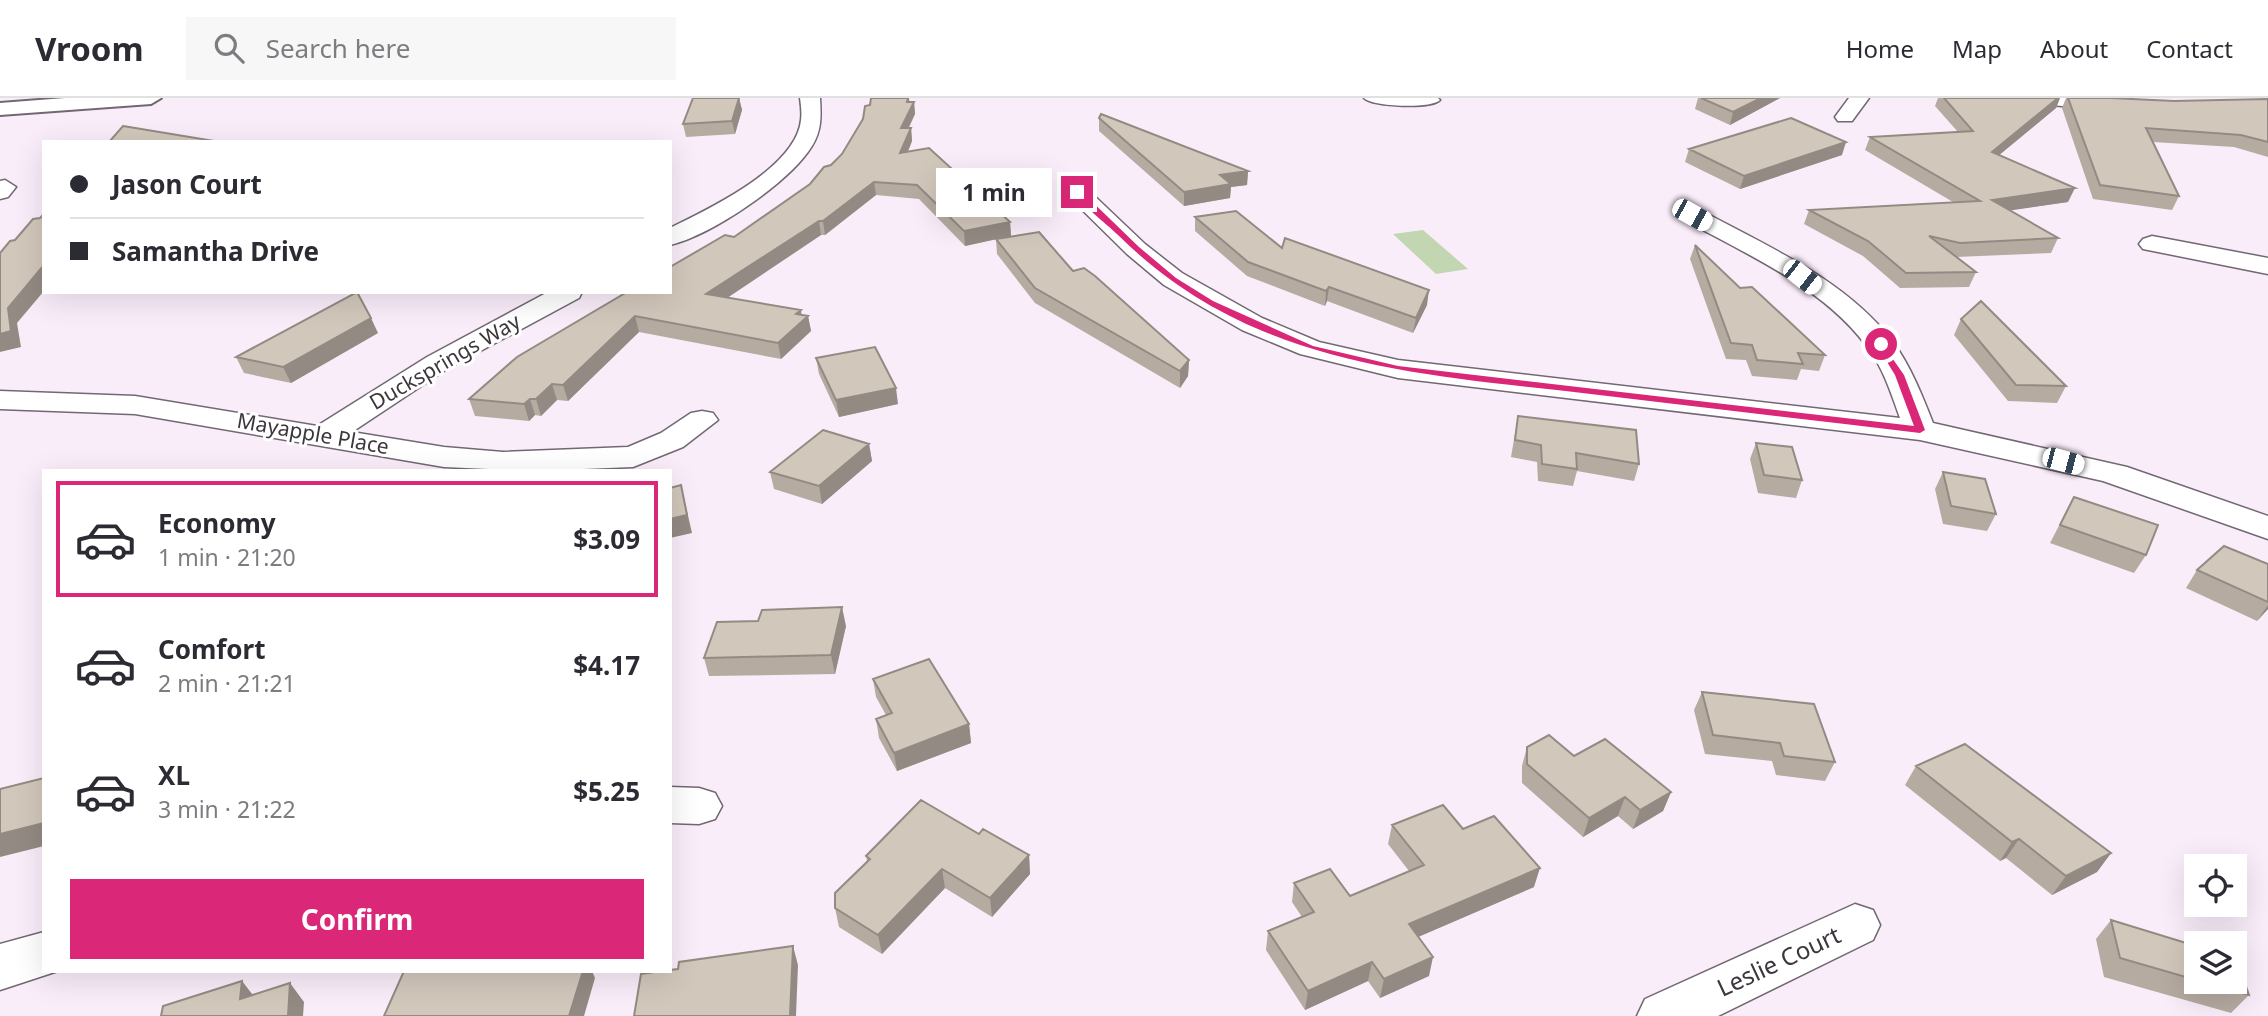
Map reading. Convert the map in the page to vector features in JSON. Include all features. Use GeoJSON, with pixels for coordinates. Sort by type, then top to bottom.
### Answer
{"type":"FeatureCollection","features":[{"type":"Feature","properties":{"kind":"street"},"geometry":{"type":"LineString","coordinates":[[0,109],[151,98]]}},
{"type":"Feature","properties":{"kind":"street"},"geometry":{"type":"LineString","coordinates":[[672,237],[744,196],[788,162],[810,126],[810,98]]}},
{"type":"Feature","properties":{"kind":"street"},"geometry":{"type":"LineString","coordinates":[[1374,98],[1430,100]]}},
{"type":"Feature","properties":{"kind":"street"},"geometry":{"type":"LineString","coordinates":[[1845,117],[1859,98]]}},
{"type":"Feature","properties":{"kind":"street"},"geometry":{"type":"LineString","coordinates":[[2036,98],[2136,105]]}},
{"type":"Feature","properties":{"kind":"street"},"geometry":{"type":"LineString","coordinates":[[1077,192],[1136,249],[1173,279],[1252,324],[1323,351],[1412,371],[1920,430],[2037,454],[2115,474],[2268,528]]}},
{"type":"Feature","properties":{"kind":"street"},"geometry":{"type":"LineString","coordinates":[[1692,215],[1802,277],[1855,318],[1881,344],[1900,375],[1920,430]]}},
{"type":"Feature","properties":{"kind":"street"},"geometry":{"type":"LineString","coordinates":[[2152,244],[2268,266]]}},
{"type":"Feature","properties":{"kind":"street","name":"Ducksprings Way"},"geometry":{"type":"LineString","coordinates":[[323,436],[437,363],[565,294]]}},
{"type":"Feature","properties":{"kind":"street","name":"Mayapple Place"},"geometry":{"type":"LineString","coordinates":[[0,400],[135,405],[443,457],[503,462],[567,462],[633,457],[672,440],[702,420]]}},
{"type":"Feature","properties":{"kind":"street","name":"Leslie Court"},"geometry":{"type":"LineString","coordinates":[[1664,1016],[1855,925]]}},
{"type":"Feature","properties":{"kind":"street"},"geometry":{"type":"LineString","coordinates":[[0,967],[42,955]]}},
{"type":"Feature","properties":{"kind":"green space"},"geometry":{"type":"Polygon","coordinates":[[[1423,230],[1468,269],[1436,274],[1393,234],[1423,230]]]}},
{"type":"Feature","properties":{"kind":"building"},"geometry":{"type":"Polygon","coordinates":[[[693,98],[739,98],[732,121],[683,124],[693,98]]]}},
{"type":"Feature","properties":{"kind":"building"},"geometry":{"type":"Polygon","coordinates":[[[871,98],[908,98],[907,102],[914,102],[901,128],[911,128],[900,153],[929,148],[1010,222],[964,231],[917,185],[874,182],[823,221],[819,221],[706,294],[801,310],[796,314],[808,316],[778,343],[635,316],[563,385],[552,384],[536,399],[530,399],[524,404],[469,399],[517,357],[624,294],[672,294],[672,266],[725,235],[734,237],[810,184],[824,167],[831,165],[842,154],[863,119],[865,106],[870,105],[871,98]]]}},
{"type":"Feature","properties":{"kind":"building"},"geometry":{"type":"Polygon","coordinates":[[[1701,98],[1761,98],[1733,112],[1701,98]]]}},
{"type":"Feature","properties":{"kind":"building"},"geometry":{"type":"Polygon","coordinates":[[[1944,98],[2058,98],[1992,152],[2075,188],[1992,200],[2058,238],[1960,243],[1929,236],[1976,272],[1906,273],[1868,241],[1809,210],[1980,201],[1870,137],[1973,131],[1944,98]]]}},
{"type":"Feature","properties":{"kind":"building"},"geometry":{"type":"Polygon","coordinates":[[[2068,98],[2174,101],[2268,99],[2268,142],[2241,135],[2146,128],[2179,196],[2100,185],[2068,98]]]}},
{"type":"Feature","properties":{"kind":"building"},"geometry":{"type":"Polygon","coordinates":[[[1101,114],[1248,171],[1220,175],[1231,184],[1184,192],[1099,118],[1101,114]]]}},
{"type":"Feature","properties":{"kind":"building"},"geometry":{"type":"Polygon","coordinates":[[[1791,118],[1846,142],[1744,176],[1689,149],[1791,118]]]}},
{"type":"Feature","properties":{"kind":"building"},"geometry":{"type":"Polygon","coordinates":[[[123,126],[208,140],[111,140],[123,126]]]}},
{"type":"Feature","properties":{"kind":"building"},"geometry":{"type":"Polygon","coordinates":[[[1236,211],[1282,248],[1285,238],[1429,290],[1416,318],[1329,287],[1326,291],[1248,262],[1195,217],[1236,211]]]}},
{"type":"Feature","properties":{"kind":"building"},"geometry":{"type":"Polygon","coordinates":[[[42,216],[42,267],[8,308],[11,331],[0,334],[0,253],[33,219],[42,216]]]}},
{"type":"Feature","properties":{"kind":"building"},"geometry":{"type":"Polygon","coordinates":[[[1039,232],[1073,271],[1084,268],[1095,276],[1189,360],[1180,371],[1035,288],[996,239],[1039,232]]]}},
{"type":"Feature","properties":{"kind":"building"},"geometry":{"type":"Polygon","coordinates":[[[1695,245],[1740,288],[1752,287],[1825,355],[1798,353],[1803,364],[1757,360],[1752,345],[1731,343],[1695,245]]]}},
{"type":"Feature","properties":{"kind":"building"},"geometry":{"type":"Polygon","coordinates":[[[353,294],[358,294],[371,318],[283,367],[236,357],[353,294]]]}},
{"type":"Feature","properties":{"kind":"building"},"geometry":{"type":"Polygon","coordinates":[[[1981,301],[2066,386],[2016,385],[1961,319],[1981,301]]]}},
{"type":"Feature","properties":{"kind":"building"},"geometry":{"type":"Polygon","coordinates":[[[875,347],[896,388],[836,400],[816,358],[875,347]]]}},
{"type":"Feature","properties":{"kind":"building"},"geometry":{"type":"Polygon","coordinates":[[[1518,416],[1636,430],[1639,464],[1576,453],[1577,469],[1542,464],[1541,445],[1515,440],[1518,416]]]}},
{"type":"Feature","properties":{"kind":"building"},"geometry":{"type":"Polygon","coordinates":[[[823,430],[869,444],[819,486],[770,472],[823,430]]]}},
{"type":"Feature","properties":{"kind":"building"},"geometry":{"type":"Polygon","coordinates":[[[1756,443],[1792,447],[1802,480],[1764,475],[1756,443]]]}},
{"type":"Feature","properties":{"kind":"building"},"geometry":{"type":"Polygon","coordinates":[[[1943,472],[1985,479],[1996,514],[1951,506],[1943,472]]]}},
{"type":"Feature","properties":{"kind":"building"},"geometry":{"type":"Polygon","coordinates":[[[681,485],[687,515],[672,519],[672,487],[681,485]]]}},
{"type":"Feature","properties":{"kind":"building"},"geometry":{"type":"Polygon","coordinates":[[[2074,497],[2158,525],[2146,555],[2060,525],[2074,497]]]}},
{"type":"Feature","properties":{"kind":"building"},"geometry":{"type":"Polygon","coordinates":[[[2224,546],[2268,564],[2268,602],[2197,570],[2224,546]]]}},
{"type":"Feature","properties":{"kind":"building"},"geometry":{"type":"Polygon","coordinates":[[[842,607],[831,655],[704,658],[717,622],[758,621],[762,610],[842,607]]]}},
{"type":"Feature","properties":{"kind":"building"},"geometry":{"type":"Polygon","coordinates":[[[929,659],[969,724],[894,753],[876,719],[892,713],[873,679],[929,659]]]}},
{"type":"Feature","properties":{"kind":"building"},"geometry":{"type":"Polygon","coordinates":[[[1702,692],[1814,704],[1835,762],[1784,756],[1780,743],[1713,735],[1702,692]]]}},
{"type":"Feature","properties":{"kind":"building"},"geometry":{"type":"Polygon","coordinates":[[[1549,735],[1574,756],[1605,739],[1671,792],[1640,810],[1625,797],[1589,818],[1527,764],[1527,747],[1549,735]]]}},
{"type":"Feature","properties":{"kind":"building"},"geometry":{"type":"Polygon","coordinates":[[[1965,744],[2111,853],[2066,876],[2019,839],[2012,842],[1916,766],[1965,744]]]}},
{"type":"Feature","properties":{"kind":"building"},"geometry":{"type":"Polygon","coordinates":[[[42,778],[42,824],[0,834],[0,789],[42,778]]]}},
{"type":"Feature","properties":{"kind":"building"},"geometry":{"type":"Polygon","coordinates":[[[921,800],[979,834],[983,829],[1029,855],[990,898],[942,869],[878,935],[835,908],[835,893],[870,859],[866,856],[921,800]]]}},
{"type":"Feature","properties":{"kind":"building"},"geometry":{"type":"Polygon","coordinates":[[[1443,805],[1463,829],[1494,816],[1540,868],[1409,924],[1433,957],[1384,979],[1372,962],[1308,991],[1268,931],[1314,912],[1294,883],[1330,869],[1350,896],[1424,865],[1392,825],[1443,805]]]}},
{"type":"Feature","properties":{"kind":"building"},"geometry":{"type":"Polygon","coordinates":[[[2111,920],[2184,942],[2184,977],[2120,958],[2111,920]]]}},
{"type":"Feature","properties":{"kind":"building"},"geometry":{"type":"Polygon","coordinates":[[[793,946],[790,1016],[634,1016],[641,974],[672,973],[672,970],[678,969],[679,962],[793,946]]]}},
{"type":"Feature","properties":{"kind":"building"},"geometry":{"type":"Polygon","coordinates":[[[403,973],[582,973],[569,1016],[384,1016],[403,973]]]}},
{"type":"Feature","properties":{"kind":"building"},"geometry":{"type":"Polygon","coordinates":[[[242,981],[240,999],[290,983],[288,1016],[161,1016],[163,1006],[242,981]]]}},
{"type":"Feature","properties":{"kind":"route"},"geometry":{"type":"LineString","coordinates":[[1077,192],[1136,249],[1173,279],[1210,303],[1310,348],[1398,369],[1920,430],[1900,375],[1881,344]]}}]}
